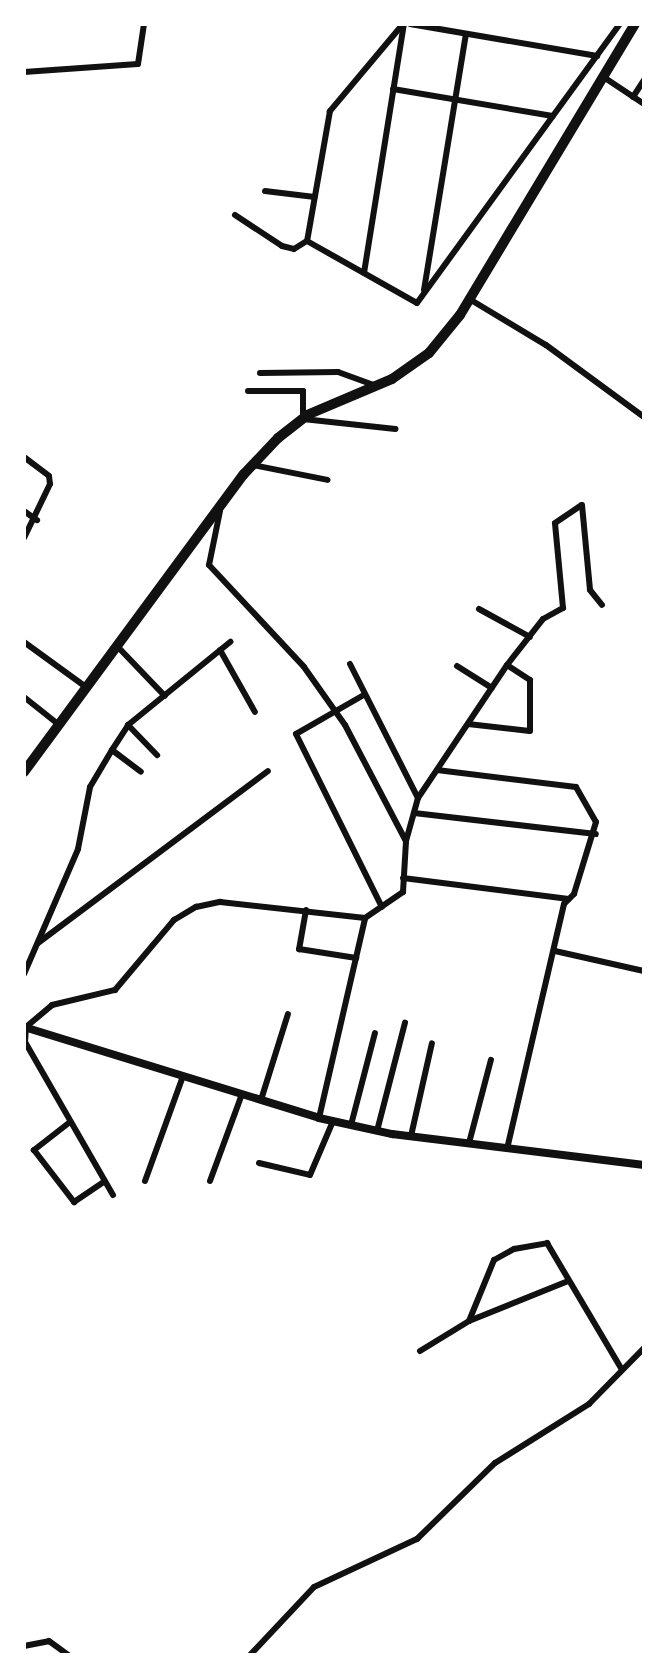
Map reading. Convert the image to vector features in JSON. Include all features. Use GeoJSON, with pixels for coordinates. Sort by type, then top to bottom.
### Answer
{"type":"FeatureCollection","features":[{"type":"Feature","properties":{"kind":"main road"},"geometry":{"type":"LineString","coordinates":[[24,772],[253,465],[303,419],[375,386],[429,353],[471,300],[635,24]]}},
{"type":"Feature","properties":{"kind":"street"},"geometry":{"type":"LineString","coordinates":[[24,72],[138,64],[144,24]]}},
{"type":"Feature","properties":{"kind":"street"},"geometry":{"type":"LineString","coordinates":[[364,273],[403,24]]}},
{"type":"Feature","properties":{"kind":"street"},"geometry":{"type":"LineString","coordinates":[[235,215],[282,246],[294,249],[307,241],[330,111],[403,24]]}},
{"type":"Feature","properties":{"kind":"street"},"geometry":{"type":"LineString","coordinates":[[410,24],[452,28],[466,34],[597,56]]}},
{"type":"Feature","properties":{"kind":"street"},"geometry":{"type":"LineString","coordinates":[[307,241],[417,303],[620,24]]}},
{"type":"Feature","properties":{"kind":"street"},"geometry":{"type":"LineString","coordinates":[[423,294],[466,34]]}},
{"type":"Feature","properties":{"kind":"street"},"geometry":{"type":"LineString","coordinates":[[605,78],[644,104]]}},
{"type":"Feature","properties":{"kind":"street"},"geometry":{"type":"LineString","coordinates":[[633,97],[644,80]]}},
{"type":"Feature","properties":{"kind":"street"},"geometry":{"type":"LineString","coordinates":[[393,89],[553,116]]}},
{"type":"Feature","properties":{"kind":"street"},"geometry":{"type":"LineString","coordinates":[[265,191],[315,197]]}},
{"type":"Feature","properties":{"kind":"street"},"geometry":{"type":"LineString","coordinates":[[471,300],[546,345],[644,417]]}},
{"type":"Feature","properties":{"kind":"street"},"geometry":{"type":"LineString","coordinates":[[260,373],[338,372],[375,386]]}},
{"type":"Feature","properties":{"kind":"street"},"geometry":{"type":"LineString","coordinates":[[248,391],[303,391],[303,419],[395,429]]}},
{"type":"Feature","properties":{"kind":"street"},"geometry":{"type":"LineString","coordinates":[[24,457],[49,476],[37,520],[24,538]]}},
{"type":"Feature","properties":{"kind":"street"},"geometry":{"type":"LineString","coordinates":[[253,465],[328,480]]}},
{"type":"Feature","properties":{"kind":"street"},"geometry":{"type":"LineString","coordinates":[[25,1027],[52,1005],[115,990],[174,920],[196,907],[220,902],[365,918],[403,892],[406,841],[418,798],[507,665],[543,619],[563,608],[555,523],[582,505],[590,590],[602,605]]}},
{"type":"Feature","properties":{"kind":"street"},"geometry":{"type":"LineString","coordinates":[[221,506],[209,565],[304,667],[333,711],[406,841]]}},
{"type":"Feature","properties":{"kind":"street"},"geometry":{"type":"LineString","coordinates":[[24,511],[37,520]]}},
{"type":"Feature","properties":{"kind":"street"},"geometry":{"type":"LineString","coordinates":[[479,609],[530,637]]}},
{"type":"Feature","properties":{"kind":"street"},"geometry":{"type":"LineString","coordinates":[[24,642],[86,687]]}},
{"type":"Feature","properties":{"kind":"street"},"geometry":{"type":"LineString","coordinates":[[24,974],[78,849],[90,787],[112,750],[128,725],[230,642]]}},
{"type":"Feature","properties":{"kind":"street"},"geometry":{"type":"LineString","coordinates":[[117,646],[165,696]]}},
{"type":"Feature","properties":{"kind":"street"},"geometry":{"type":"LineString","coordinates":[[220,650],[255,712]]}},
{"type":"Feature","properties":{"kind":"street"},"geometry":{"type":"LineString","coordinates":[[350,664],[362,696],[418,798]]}},
{"type":"Feature","properties":{"kind":"street"},"geometry":{"type":"LineString","coordinates":[[468,724],[530,731],[530,680],[507,665]]}},
{"type":"Feature","properties":{"kind":"street"},"geometry":{"type":"LineString","coordinates":[[457,666],[492,688]]}},
{"type":"Feature","properties":{"kind":"street"},"geometry":{"type":"LineString","coordinates":[[362,696],[296,734],[382,907]]}},
{"type":"Feature","properties":{"kind":"street"},"geometry":{"type":"LineString","coordinates":[[24,697],[58,724]]}},
{"type":"Feature","properties":{"kind":"street"},"geometry":{"type":"LineString","coordinates":[[128,725],[157,755]]}},
{"type":"Feature","properties":{"kind":"street"},"geometry":{"type":"LineString","coordinates":[[112,750],[141,772]]}},
{"type":"Feature","properties":{"kind":"street"},"geometry":{"type":"LineString","coordinates":[[437,770],[576,787],[596,822],[596,834],[569,899],[507,1148]]}},
{"type":"Feature","properties":{"kind":"street"},"geometry":{"type":"LineString","coordinates":[[37,944],[268,771]]}},
{"type":"Feature","properties":{"kind":"street"},"geometry":{"type":"LineString","coordinates":[[414,813],[596,834]]}},
{"type":"Feature","properties":{"kind":"street"},"geometry":{"type":"LineString","coordinates":[[403,878],[569,899]]}},
{"type":"Feature","properties":{"kind":"street"},"geometry":{"type":"LineString","coordinates":[[306,910],[299,949],[356,958]]}},
{"type":"Feature","properties":{"kind":"street"},"geometry":{"type":"LineString","coordinates":[[319,1118],[365,918]]}},
{"type":"Feature","properties":{"kind":"street"},"geometry":{"type":"LineString","coordinates":[[555,951],[644,971]]}},
{"type":"Feature","properties":{"kind":"street"},"geometry":{"type":"LineString","coordinates":[[261,1100],[288,1014]]}},
{"type":"Feature","properties":{"kind":"street"},"geometry":{"type":"LineString","coordinates":[[377,1131],[405,1023]]}},
{"type":"Feature","properties":{"kind":"street"},"geometry":{"type":"LineString","coordinates":[[25,1027],[319,1118],[377,1131],[644,1165]]}},
{"type":"Feature","properties":{"kind":"street"},"geometry":{"type":"LineString","coordinates":[[25,1027],[25,1042],[113,1195]]}},
{"type":"Feature","properties":{"kind":"street"},"geometry":{"type":"LineString","coordinates":[[351,1125],[375,1033]]}},
{"type":"Feature","properties":{"kind":"street"},"geometry":{"type":"LineString","coordinates":[[411,1136],[432,1043]]}},
{"type":"Feature","properties":{"kind":"street"},"geometry":{"type":"LineString","coordinates":[[469,1143],[491,1060]]}},
{"type":"Feature","properties":{"kind":"street"},"geometry":{"type":"LineString","coordinates":[[145,1181],[183,1076]]}},
{"type":"Feature","properties":{"kind":"street"},"geometry":{"type":"LineString","coordinates":[[210,1181],[242,1094]]}},
{"type":"Feature","properties":{"kind":"street"},"geometry":{"type":"LineString","coordinates":[[259,1163],[310,1175],[333,1121]]}},
{"type":"Feature","properties":{"kind":"street"},"geometry":{"type":"LineString","coordinates":[[70,1122],[34,1150],[74,1202],[105,1181]]}},
{"type":"Feature","properties":{"kind":"street"},"geometry":{"type":"LineString","coordinates":[[469,1321],[494,1260],[514,1249],[547,1243],[622,1370]]}},
{"type":"Feature","properties":{"kind":"street"},"geometry":{"type":"LineString","coordinates":[[420,1351],[469,1321],[568,1281]]}},
{"type":"Feature","properties":{"kind":"street"},"geometry":{"type":"LineString","coordinates":[[250,1655],[314,1587],[417,1539],[495,1463],[589,1404],[644,1348]]}},
{"type":"Feature","properties":{"kind":"street"},"geometry":{"type":"LineString","coordinates":[[24,1646],[49,1641],[68,1655]]}}]}
